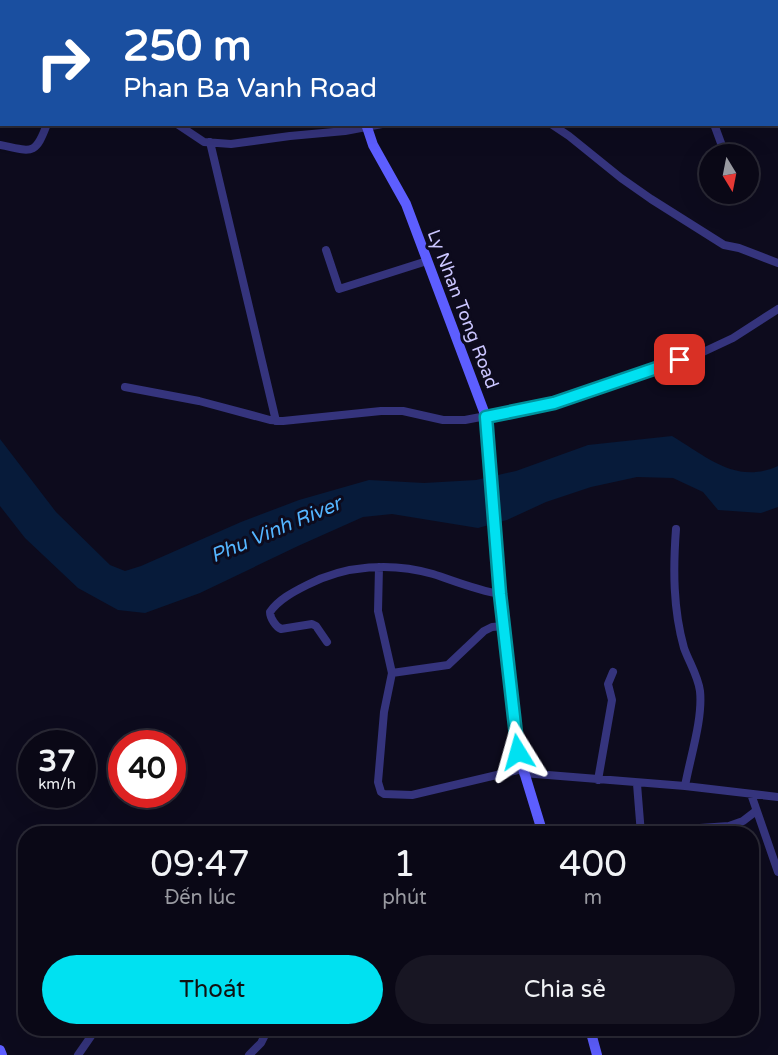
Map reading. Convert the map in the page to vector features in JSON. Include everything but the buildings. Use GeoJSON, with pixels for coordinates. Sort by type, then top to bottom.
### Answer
{"type":"FeatureCollection","features":[{"type":"Feature","properties":{"kind":"street"},"geometry":{"type":"LineString","coordinates":[[0,145],[28,151],[34,149],[39,146],[46,126]]}},
{"type":"Feature","properties":{"kind":"street"},"geometry":{"type":"LineString","coordinates":[[180,126],[204,142],[231,144],[367,126]]}},
{"type":"Feature","properties":{"kind":"street","name":"Ly Nhan Tong Road"},"geometry":{"type":"LineString","coordinates":[[367,126],[373,145],[406,204],[486,417],[510,694],[523,771],[540,826]]}},
{"type":"Feature","properties":{"kind":"street"},"geometry":{"type":"LineString","coordinates":[[554,126],[569,135],[621,178],[724,245],[739,248],[778,263]]}},
{"type":"Feature","properties":{"kind":"street"},"geometry":{"type":"LineString","coordinates":[[715,126],[721,144]]}},
{"type":"Feature","properties":{"kind":"street"},"geometry":{"type":"LineString","coordinates":[[210,142],[276,420]]}},
{"type":"Feature","properties":{"kind":"street"},"geometry":{"type":"LineString","coordinates":[[326,250],[339,289],[428,261]]}},
{"type":"Feature","properties":{"kind":"street"},"geometry":{"type":"LineString","coordinates":[[125,387],[199,401],[276,420],[381,411],[403,411],[443,420],[465,420],[554,403],[701,353],[733,338],[778,309]]}},
{"type":"Feature","properties":{"kind":"street"},"geometry":{"type":"LineString","coordinates":[[676,529],[674,590],[684,645],[700,691],[698,717],[685,786]]}},
{"type":"Feature","properties":{"kind":"street"},"geometry":{"type":"LineString","coordinates":[[327,642],[312,624],[278,628],[270,612],[285,598],[318,579],[344,571],[379,567],[416,570],[500,594]]}},
{"type":"Feature","properties":{"kind":"street"},"geometry":{"type":"LineString","coordinates":[[379,567],[378,611],[392,673],[383,723],[378,782],[384,794],[412,795],[523,771],[778,797]]}},
{"type":"Feature","properties":{"kind":"street"},"geometry":{"type":"LineString","coordinates":[[392,673],[448,665],[487,629],[504,627]]}},
{"type":"Feature","properties":{"kind":"street"},"geometry":{"type":"LineString","coordinates":[[598,780],[612,700],[608,684],[613,672]]}},
{"type":"Feature","properties":{"kind":"street"},"geometry":{"type":"LineString","coordinates":[[637,783],[640,826]]}},
{"type":"Feature","properties":{"kind":"street"},"geometry":{"type":"LineString","coordinates":[[751,794],[778,872]]}},
{"type":"Feature","properties":{"kind":"street"},"geometry":{"type":"LineString","coordinates":[[729,826],[743,821],[756,811]]}},
{"type":"Feature","properties":{"kind":"street"},"geometry":{"type":"LineString","coordinates":[[78,1055],[91,1036]]}},
{"type":"Feature","properties":{"kind":"street"},"geometry":{"type":"LineString","coordinates":[[249,1055],[264,1036]]}},
{"type":"Feature","properties":{"kind":"street"},"geometry":{"type":"LineString","coordinates":[[592,1036],[597,1055]]}},
{"type":"Feature","properties":{"kind":"street"},"geometry":{"type":"LineString","coordinates":[[0,1050],[2,1055]]}},
{"type":"Feature","properties":{"kind":"water","name":"Phu Vinh River"},"geometry":{"type":"Polygon","coordinates":[[[672,436],[710,460],[736,470],[763,471],[778,466],[778,507],[761,513],[718,510],[703,492],[673,478],[637,477],[591,487],[546,502],[507,520],[478,528],[392,514],[363,517],[200,593],[145,613],[118,610],[78,588],[25,538],[0,506],[0,439],[56,512],[110,565],[125,571],[299,500],[369,480],[424,483],[476,480],[516,471],[588,445],[672,436]]]}},
{"type":"Feature","properties":{"kind":"route"},"geometry":{"type":"LineString","coordinates":[[518,752],[500,594],[486,417],[554,403],[680,360]]}}]}
